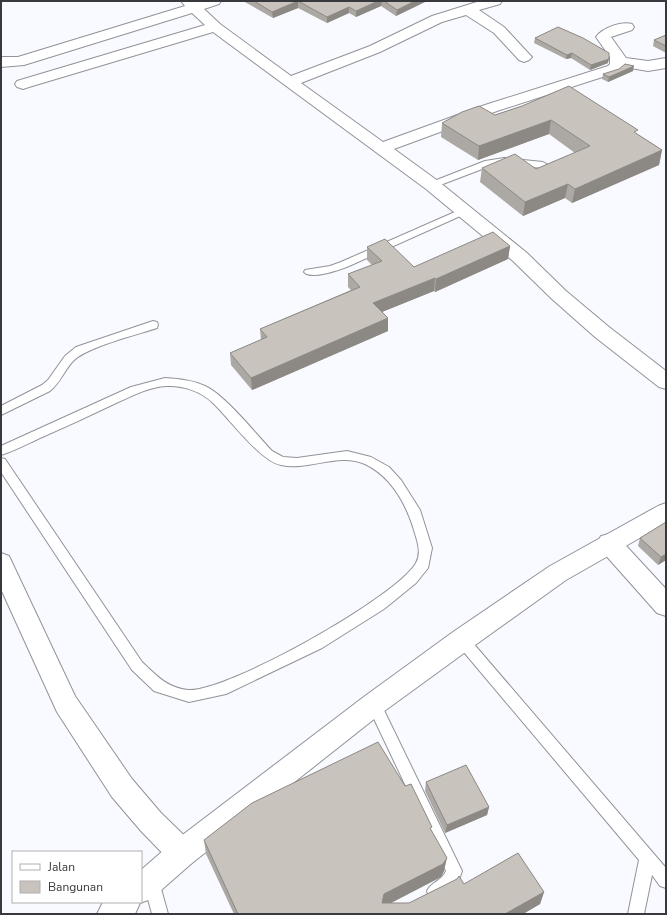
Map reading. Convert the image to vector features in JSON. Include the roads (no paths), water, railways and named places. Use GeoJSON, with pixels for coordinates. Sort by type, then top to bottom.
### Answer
{"type":"FeatureCollection","features":[{"type":"Feature","properties":{"kind":"street"},"geometry":{"type":"LineString","coordinates":[[1,62],[19,62],[191,4],[214,1]]}},
{"type":"Feature","properties":{"kind":"street"},"geometry":{"type":"LineString","coordinates":[[289,82],[375,50],[437,19],[494,1]]}},
{"type":"Feature","properties":{"kind":"street"},"geometry":{"type":"LineString","coordinates":[[191,4],[215,27],[432,185],[520,257],[602,332],[666,382]]}},
{"type":"Feature","properties":{"kind":"street"},"geometry":{"type":"LineString","coordinates":[[469,10],[499,30],[524,57]]}},
{"type":"Feature","properties":{"kind":"street"},"geometry":{"type":"LineString","coordinates":[[23,84],[215,27]]}},
{"type":"Feature","properties":{"kind":"street"},"geometry":{"type":"LineString","coordinates":[[382,148],[490,108],[613,69],[617,66],[619,61],[618,57],[603,37],[606,34],[627,27]]}},
{"type":"Feature","properties":{"kind":"street"},"geometry":{"type":"LineString","coordinates":[[619,61],[641,66],[656,67],[666,63]]}},
{"type":"Feature","properties":{"kind":"street"},"geometry":{"type":"LineString","coordinates":[[146,884],[182,853],[374,704],[462,640],[558,573],[666,512]]}},
{"type":"Feature","properties":{"kind":"street"},"geometry":{"type":"LineString","coordinates":[[609,543],[666,606]]}},
{"type":"Feature","properties":{"kind":"street"},"geometry":{"type":"LineString","coordinates":[[1,563],[66,704],[122,788],[151,822],[182,853]]}},
{"type":"Feature","properties":{"kind":"street"},"geometry":{"type":"LineString","coordinates":[[112,914],[125,903]]}},
{"type":"Feature","properties":{"kind":"lane"},"geometry":{"type":"LineString","coordinates":[[432,185],[488,163],[504,161],[543,165]]}},
{"type":"Feature","properties":{"kind":"lane"},"geometry":{"type":"LineString","coordinates":[[309,272],[345,264],[464,211]]}},
{"type":"Feature","properties":{"kind":"lane"},"geometry":{"type":"LineString","coordinates":[[1,412],[46,388],[52,383],[69,359],[80,350],[153,325]]}},
{"type":"Feature","properties":{"kind":"lane"},"geometry":{"type":"LineString","coordinates":[[1,451],[134,390],[165,382],[182,383],[201,389],[215,398],[268,454],[281,461],[297,462],[347,455],[367,460],[385,470],[397,483],[414,510],[426,548],[423,564],[411,579],[379,605],[318,644],[226,688],[189,696],[159,687],[137,666],[1,462]]}},
{"type":"Feature","properties":{"kind":"lane"},"geometry":{"type":"LineString","coordinates":[[462,640],[666,880]]}},
{"type":"Feature","properties":{"kind":"lane"},"geometry":{"type":"LineString","coordinates":[[374,704],[454,871],[453,877],[448,884],[422,897]]}},
{"type":"Feature","properties":{"kind":"lane"},"geometry":{"type":"LineString","coordinates":[[636,914],[648,860]]}},
{"type":"Feature","properties":{"kind":"lane"},"geometry":{"type":"LineString","coordinates":[[146,884],[160,914]]}}]}
